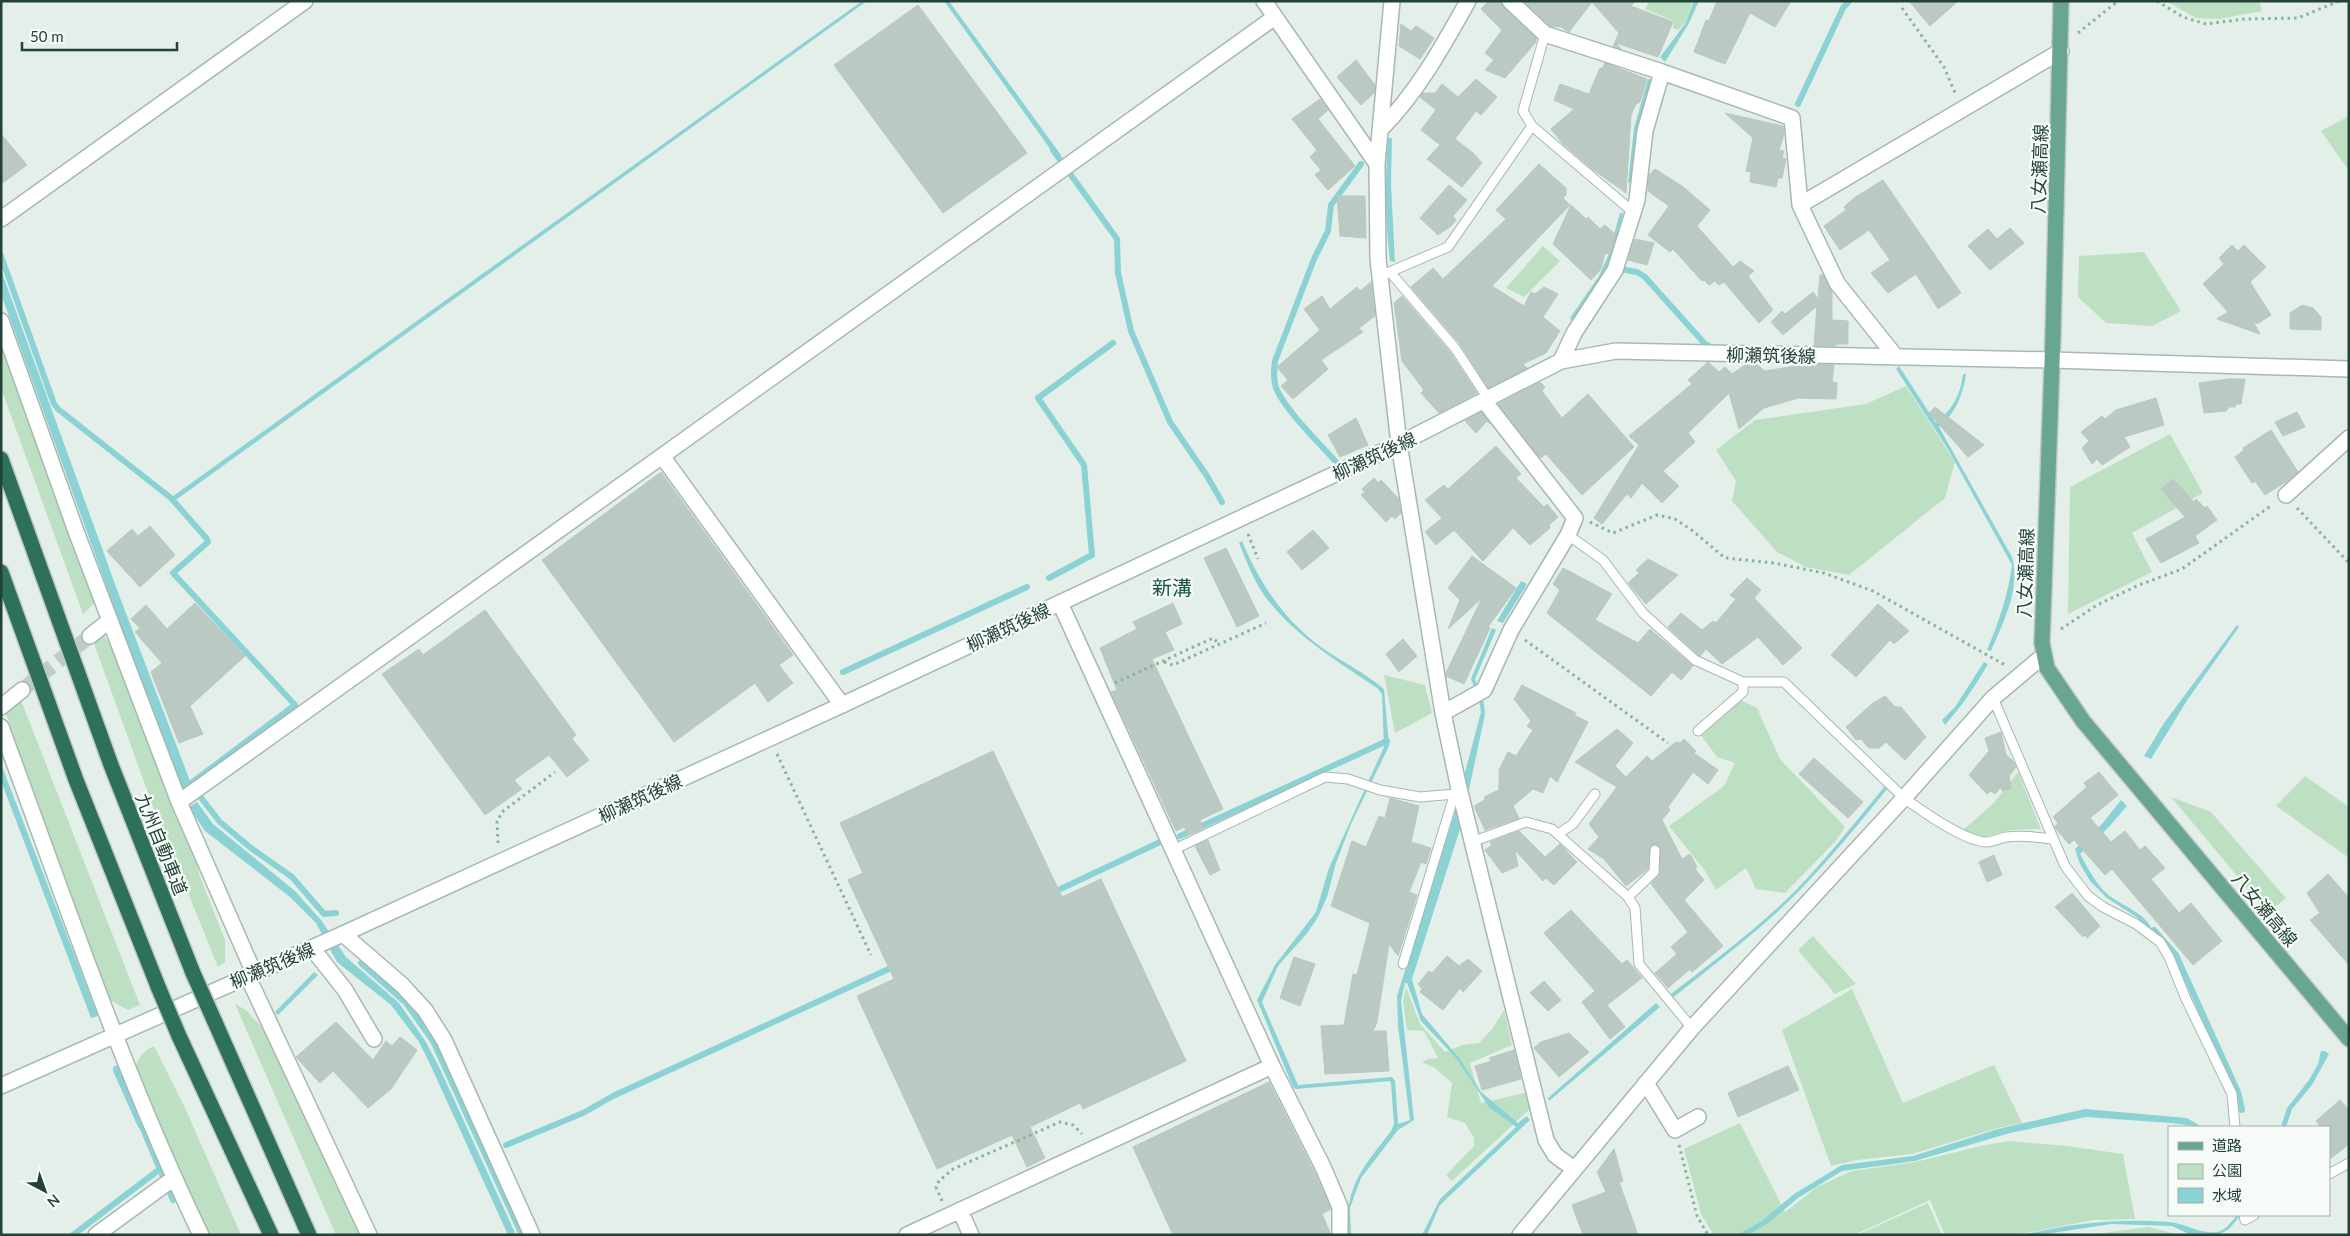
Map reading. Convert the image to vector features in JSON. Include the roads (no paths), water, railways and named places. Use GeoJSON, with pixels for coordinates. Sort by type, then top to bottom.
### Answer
{"type":"FeatureCollection","features":[{"type":"Feature","properties":{"kind":"highway","name":"九州自動車道"},"geometry":{"type":"LineString","coordinates":[[1,459],[111,765],[193,973],[309,1235]]}},
{"type":"Feature","properties":{"kind":"highway"},"geometry":{"type":"LineString","coordinates":[[1,572],[76,780],[159,989],[271,1235]]}},
{"type":"Feature","properties":{"kind":"main road","name":"八女瀬高線"},"geometry":{"type":"LineString","coordinates":[[2061,1],[2052,360],[2042,633],[2043,656],[2046,668],[2083,721],[2349,1039]]}},
{"type":"Feature","properties":{"kind":"street"},"geometry":{"type":"LineString","coordinates":[[1,219],[305,1]]}},
{"type":"Feature","properties":{"kind":"street"},"geometry":{"type":"LineString","coordinates":[[1264,1],[1376,164]]}},
{"type":"Feature","properties":{"kind":"street"},"geometry":{"type":"LineString","coordinates":[[1392,1],[1376,164],[1399,444],[1456,789],[1472,842],[1546,1140],[1555,1155],[1574,1169]]}},
{"type":"Feature","properties":{"kind":"street"},"geometry":{"type":"LineString","coordinates":[[1380,130],[1397,113],[1438,54],[1468,1]]}},
{"type":"Feature","properties":{"kind":"street"},"geometry":{"type":"LineString","coordinates":[[1510,1],[1545,34],[1662,72],[1792,118],[1800,206],[1837,283],[1896,358]]}},
{"type":"Feature","properties":{"kind":"street"},"geometry":{"type":"LineString","coordinates":[[180,801],[1275,17]]}},
{"type":"Feature","properties":{"kind":"street"},"geometry":{"type":"LineString","coordinates":[[1800,206],[2061,51]]}},
{"type":"Feature","properties":{"kind":"street"},"geometry":{"type":"LineString","coordinates":[[1560,361],[1574,333],[1615,270],[1636,200],[1645,130],[1662,72]]}},
{"type":"Feature","properties":{"kind":"street"},"geometry":{"type":"LineString","coordinates":[[1,321],[77,534],[180,801],[251,974],[369,1235]]}},
{"type":"Feature","properties":{"kind":"street","name":"柳瀬筑後線"},"geometry":{"type":"LineString","coordinates":[[1,1086],[343,934],[842,705],[1399,444],[1487,401],[1560,361],[1616,351],[2052,360],[2349,369]]}},
{"type":"Feature","properties":{"kind":"street"},"geometry":{"type":"LineString","coordinates":[[1444,713],[1484,690],[1511,630],[1568,535],[1575,518],[1487,401]]}},
{"type":"Feature","properties":{"kind":"street"},"geometry":{"type":"LineString","coordinates":[[2286,495],[2349,438]]}},
{"type":"Feature","properties":{"kind":"street"},"geometry":{"type":"LineString","coordinates":[[662,456],[842,705]]}},
{"type":"Feature","properties":{"kind":"street"},"geometry":{"type":"LineString","coordinates":[[1060,603],[1272,1066],[1323,1167],[1340,1207],[1340,1235]]}},
{"type":"Feature","properties":{"kind":"street"},"geometry":{"type":"LineString","coordinates":[[90,636],[110,620]]}},
{"type":"Feature","properties":{"kind":"street"},"geometry":{"type":"LineString","coordinates":[[1520,1235],[1692,1028],[1904,798],[1993,698],[2043,656]]}},
{"type":"Feature","properties":{"kind":"street"},"geometry":{"type":"LineString","coordinates":[[1,707],[22,690]]}},
{"type":"Feature","properties":{"kind":"street"},"geometry":{"type":"LineString","coordinates":[[1,727],[116,1035],[174,1178],[201,1235]]}},
{"type":"Feature","properties":{"kind":"street"},"geometry":{"type":"LineString","coordinates":[[343,934],[402,985],[425,1010],[444,1040],[532,1235]]}},
{"type":"Feature","properties":{"kind":"street"},"geometry":{"type":"LineString","coordinates":[[312,948],[345,990],[374,1039]]}},
{"type":"Feature","properties":{"kind":"street"},"geometry":{"type":"LineString","coordinates":[[907,1235],[1272,1066]]}},
{"type":"Feature","properties":{"kind":"street"},"geometry":{"type":"LineString","coordinates":[[1646,1083],[1675,1130],[1698,1118]]}},
{"type":"Feature","properties":{"kind":"street"},"geometry":{"type":"LineString","coordinates":[[96,1235],[174,1178]]}},
{"type":"Feature","properties":{"kind":"street"},"geometry":{"type":"LineString","coordinates":[[954,1213],[971,1235]]}},
{"type":"Feature","properties":{"kind":"lane"},"geometry":{"type":"LineString","coordinates":[[1545,34],[1523,111],[1532,126],[1633,212]]}},
{"type":"Feature","properties":{"kind":"lane"},"geometry":{"type":"LineString","coordinates":[[1487,401],[1455,348],[1385,274],[1448,247],[1532,126]]}},
{"type":"Feature","properties":{"kind":"lane"},"geometry":{"type":"LineString","coordinates":[[1568,535],[1603,560],[1643,613],[1695,660],[1743,682],[1784,682],[1904,798],[1923,812],[1968,838],[1987,842],[2005,838],[2031,836],[2052,839]]}},
{"type":"Feature","properties":{"kind":"lane"},"geometry":{"type":"LineString","coordinates":[[1698,731],[1743,692],[1743,682]]}},
{"type":"Feature","properties":{"kind":"lane"},"geometry":{"type":"LineString","coordinates":[[1993,698],[2065,866],[2088,896],[2103,907],[2136,924],[2160,942],[2169,956],[2186,999],[2232,1094],[2235,1126]]}},
{"type":"Feature","properties":{"kind":"lane"},"geometry":{"type":"LineString","coordinates":[[1173,850],[1325,777],[1348,779],[1380,790],[1420,797],[1456,789],[1404,964]]}},
{"type":"Feature","properties":{"kind":"lane"},"geometry":{"type":"LineString","coordinates":[[1558,834],[1573,824],[1595,794]]}},
{"type":"Feature","properties":{"kind":"lane"},"geometry":{"type":"LineString","coordinates":[[1472,842],[1526,822],[1552,828],[1628,897],[1635,908],[1638,964],[1692,1028]]}},
{"type":"Feature","properties":{"kind":"lane"},"geometry":{"type":"LineString","coordinates":[[1628,897],[1654,872],[1655,850]]}},
{"type":"Feature","properties":{"kind":"lane"},"geometry":{"type":"LineString","coordinates":[[2330,1173],[2349,1163]]}},
{"type":"Feature","properties":{"kind":"water"},"geometry":{"type":"Polygon","coordinates":[[[862,1],[867,1],[173,502],[169,499],[862,1]]]}},
{"type":"Feature","properties":{"kind":"water"},"geometry":{"type":"Polygon","coordinates":[[[944,1],[949,1],[1061,155],[1056,157],[944,1]]]}},
{"type":"Feature","properties":{"kind":"water"},"geometry":{"type":"Polygon","coordinates":[[[1694,1],[1699,1],[1689,23],[1665,62],[1660,57],[1685,24],[1694,1]]]}},
{"type":"Feature","properties":{"kind":"water"},"geometry":{"type":"Polygon","coordinates":[[[1648,79],[1654,80],[1636,140],[1633,181],[1628,183],[1634,128],[1648,79]]]}},
{"type":"Feature","properties":{"kind":"water"},"geometry":{"type":"Polygon","coordinates":[[[1388,138],[1392,138],[1391,184],[1395,262],[1390,261],[1386,215],[1388,138]]]}},
{"type":"Feature","properties":{"kind":"water"},"geometry":{"type":"Polygon","coordinates":[[[1620,213],[1623,213],[1610,260],[1602,276],[1572,321],[1570,318],[1599,276],[1608,256],[1620,213]]]}},
{"type":"Feature","properties":{"kind":"water"},"geometry":{"type":"Polygon","coordinates":[[[1,270],[119,595],[190,781],[180,790],[1,294],[1,270]]]}},
{"type":"Feature","properties":{"kind":"water"},"geometry":{"type":"Polygon","coordinates":[[[1899,366],[1936,423],[1947,413],[1955,401],[1963,374],[1966,374],[1963,390],[1957,404],[1950,416],[1939,427],[2012,557],[2014,581],[2012,593],[2005,617],[1991,651],[1987,650],[2003,608],[2012,565],[1949,451],[1896,369],[1899,366]]]}},
{"type":"Feature","properties":{"kind":"water"},"geometry":{"type":"Polygon","coordinates":[[[1242,541],[1256,571],[1274,599],[1295,625],[1321,647],[1384,689],[1389,746],[1351,824],[1336,863],[1327,897],[1318,917],[1308,932],[1278,966],[1262,1002],[1298,1085],[1392,1077],[1395,1081],[1398,1124],[1410,1120],[1398,1026],[1397,996],[1453,818],[1481,712],[1479,699],[1471,679],[1492,628],[1496,630],[1475,679],[1484,704],[1485,714],[1462,823],[1412,979],[1422,1014],[1460,1059],[1481,1092],[1518,1123],[1527,1116],[1530,1120],[1440,1205],[1427,1235],[1422,1235],[1440,1199],[1516,1127],[1489,1107],[1456,1058],[1421,1021],[1407,983],[1405,983],[1401,1001],[1414,1120],[1398,1130],[1361,1178],[1350,1208],[1351,1235],[1347,1235],[1349,1203],[1358,1178],[1394,1124],[1391,1083],[1390,1081],[1296,1089],[1293,1087],[1257,1000],[1275,965],[1316,912],[1329,868],[1384,747],[1382,694],[1377,688],[1331,657],[1288,623],[1264,595],[1253,576],[1239,543],[1242,541]]]}},
{"type":"Feature","properties":{"kind":"water"},"geometry":{"type":"Polygon","coordinates":[[[1521,581],[1527,584],[1503,623],[1497,621],[1521,581]]]}},
{"type":"Feature","properties":{"kind":"water"},"geometry":{"type":"Polygon","coordinates":[[[2237,625],[2239,627],[2188,699],[2151,759],[2144,756],[2164,723],[2237,625]]]}},
{"type":"Feature","properties":{"kind":"water"},"geometry":{"type":"Polygon","coordinates":[[[1984,662],[1988,664],[1963,703],[1945,725],[1942,720],[1955,707],[1984,662]]]}},
{"type":"Feature","properties":{"kind":"water"},"geometry":{"type":"Polygon","coordinates":[[[1,764],[98,1016],[91,1018],[1,781],[1,764]]]}},
{"type":"Feature","properties":{"kind":"water"},"geometry":{"type":"Polygon","coordinates":[[[1885,786],[1888,788],[1846,839],[1786,904],[1754,933],[1670,1000],[1667,997],[1750,932],[1796,890],[1831,852],[1885,786]]]}},
{"type":"Feature","properties":{"kind":"water"},"geometry":{"type":"Polygon","coordinates":[[[2121,800],[2127,806],[2108,828],[2080,854],[2088,869],[2106,893],[2140,915],[2150,925],[2152,931],[2135,916],[2107,898],[2090,881],[2080,864],[2075,849],[2102,824],[2121,800]]]}},
{"type":"Feature","properties":{"kind":"water"},"geometry":{"type":"Polygon","coordinates":[[[197,802],[213,824],[295,891],[321,920],[346,957],[399,1003],[426,1042],[441,1071],[516,1235],[508,1235],[419,1042],[391,1005],[337,962],[316,923],[290,897],[205,831],[189,807],[197,802]]]}},
{"type":"Feature","properties":{"kind":"water"},"geometry":{"type":"Polygon","coordinates":[[[314,972],[318,975],[278,1015],[275,1012],[314,972]]]}},
{"type":"Feature","properties":{"kind":"water"},"geometry":{"type":"Polygon","coordinates":[[[1656,1003],[1660,1007],[1549,1101],[1548,1098],[1656,1003]]]}},
{"type":"Feature","properties":{"kind":"water"},"geometry":{"type":"Polygon","coordinates":[[[2321,1051],[2329,1054],[2312,1085],[2292,1109],[2286,1126],[2281,1126],[2287,1108],[2309,1080],[2318,1064],[2321,1051]]]}},
{"type":"Feature","properties":{"kind":"water"},"geometry":{"type":"Polygon","coordinates":[[[118,1065],[141,1117],[146,1135],[138,1127],[113,1071],[113,1067],[118,1065]]]}},
{"type":"Feature","properties":{"kind":"water"},"geometry":{"type":"Polygon","coordinates":[[[2085,1109],[2187,1118],[2200,1126],[2086,1117],[2010,1133],[1915,1161],[1842,1171],[1798,1198],[1767,1224],[1747,1235],[1737,1235],[1762,1221],[1794,1194],[1842,1165],[1913,1156],[1998,1129],[2085,1109]]]}},
{"type":"Feature","properties":{"kind":"water"},"geometry":{"type":"Polygon","coordinates":[[[2236,1216],[2240,1216],[2229,1229],[2218,1235],[2191,1235],[2172,1226],[2111,1224],[2039,1235],[2023,1235],[2095,1222],[2150,1221],[2175,1223],[2210,1232],[2220,1231],[2231,1223],[2236,1216]]]}},
{"type":"Feature","properties":{"kind":"waterway"},"geometry":{"type":"LineString","coordinates":[[1798,104],[1843,8],[1849,1]]}},
{"type":"Feature","properties":{"kind":"waterway"},"geometry":{"type":"LineString","coordinates":[[1053,150],[1117,239],[1118,273],[1131,331],[1170,422],[1207,476],[1222,502]]}},
{"type":"Feature","properties":{"kind":"waterway"},"geometry":{"type":"LineString","coordinates":[[1337,463],[1295,417],[1281,397],[1275,385],[1274,368],[1314,259],[1328,231],[1331,205],[1361,164]]}},
{"type":"Feature","properties":{"kind":"waterway"},"geometry":{"type":"LineString","coordinates":[[1,256],[54,404],[171,498],[207,539],[208,542],[173,573],[295,705],[186,787]]}},
{"type":"Feature","properties":{"kind":"waterway"},"geometry":{"type":"LineString","coordinates":[[1620,269],[1637,272],[1645,277],[1705,344],[1708,345]]}},
{"type":"Feature","properties":{"kind":"waterway"},"geometry":{"type":"LineString","coordinates":[[1049,578],[1092,555],[1084,465],[1038,398],[1113,343]]}},
{"type":"Feature","properties":{"kind":"waterway"},"geometry":{"type":"LineString","coordinates":[[843,672],[1027,587]]}},
{"type":"Feature","properties":{"kind":"waterway"},"geometry":{"type":"LineString","coordinates":[[1180,836],[1387,741]]}},
{"type":"Feature","properties":{"kind":"waterway"},"geometry":{"type":"LineString","coordinates":[[202,799],[220,822],[251,848],[292,877],[324,914],[336,913]]}},
{"type":"Feature","properties":{"kind":"waterway"},"geometry":{"type":"LineString","coordinates":[[1052,893],[1158,843]]}},
{"type":"Feature","properties":{"kind":"waterway"},"geometry":{"type":"LineString","coordinates":[[2154,930],[2176,955],[2238,1092],[2242,1110]]}},
{"type":"Feature","properties":{"kind":"waterway"},"geometry":{"type":"LineString","coordinates":[[361,963],[406,1003],[433,1041],[522,1235]]}},
{"type":"Feature","properties":{"kind":"waterway"},"geometry":{"type":"LineString","coordinates":[[506,1145],[583,1113],[613,1096],[895,966]]}},
{"type":"Feature","properties":{"kind":"waterway"},"geometry":{"type":"LineString","coordinates":[[143,1129],[173,1200]]}},
{"type":"Feature","properties":{"kind":"waterway"},"geometry":{"type":"LineString","coordinates":[[73,1235],[160,1169]]}},
{"type":"Feature","properties":{"kind":"tunnel"},"geometry":{"type":"LineString","coordinates":[[22,690],[90,636]]}},
{"type":"Feature","properties":{"kind":"district","name":"新溝"},"geometry":{"type":"Point","coordinates":[1172,587]}}]}
